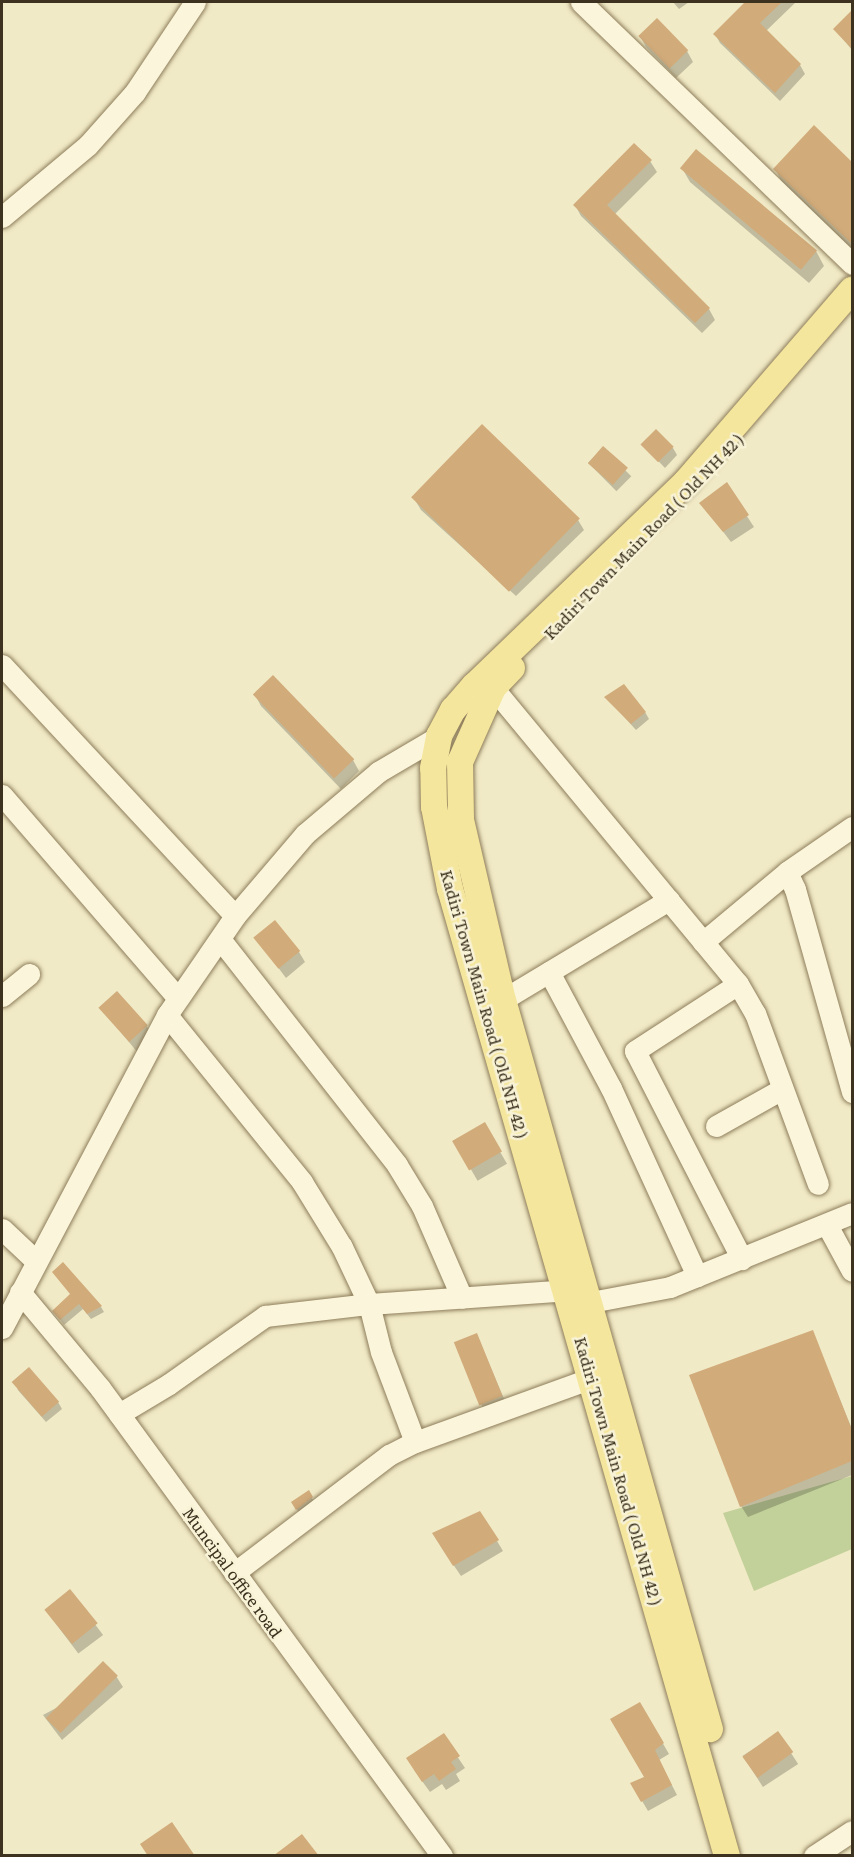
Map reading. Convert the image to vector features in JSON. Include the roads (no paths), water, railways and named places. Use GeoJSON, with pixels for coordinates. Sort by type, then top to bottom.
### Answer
{"type":"FeatureCollection","features":[{"type":"Feature","properties":{"kind":"main road","name":"Kadiri Town Main Road ( Old NH 42 )"},"geometry":{"type":"LineString","coordinates":[[741,1856],[701,1692],[576,1300],[495,1005],[461,820],[460,762],[489,682],[686,482],[852,290]]}},
{"type":"Feature","properties":{"kind":"main road","name":"Kadiri Town Main Road ( Old NH 42 )"},"geometry":{"type":"LineString","coordinates":[[495,1005],[450,889],[436,818],[433,768],[439,736],[453,710],[489,682],[719,461],[852,309]]}},
{"type":"Feature","properties":{"kind":"main road","name":"Kadiri Town Main Road ( Old NH 42 )"},"geometry":{"type":"LineString","coordinates":[[576,1300],[592,1378],[727,1856]]}},
{"type":"Feature","properties":{"kind":"street"},"geometry":{"type":"LineString","coordinates":[[2,217],[88,145],[135,92],[195,2]]}},
{"type":"Feature","properties":{"kind":"street"},"geometry":{"type":"LineString","coordinates":[[581,2],[852,264]]}},
{"type":"Feature","properties":{"kind":"street"},"geometry":{"type":"LineString","coordinates":[[2,665],[235,916]]}},
{"type":"Feature","properties":{"kind":"street"},"geometry":{"type":"LineString","coordinates":[[489,682],[738,984],[755,1013],[818,1184]]}},
{"type":"Feature","properties":{"kind":"street"},"geometry":{"type":"LineString","coordinates":[[2,1328],[172,1006],[235,916],[305,834],[378,772],[439,736]]}},
{"type":"Feature","properties":{"kind":"street"},"geometry":{"type":"LineString","coordinates":[[2,795],[172,1006],[302,1182],[342,1247],[369,1304],[381,1352],[415,1442]]}},
{"type":"Feature","properties":{"kind":"street"},"geometry":{"type":"LineString","coordinates":[[703,942],[787,872],[852,827]]}},
{"type":"Feature","properties":{"kind":"street"},"geometry":{"type":"LineString","coordinates":[[787,872],[795,890],[852,1092]]}},
{"type":"Feature","properties":{"kind":"street"},"geometry":{"type":"LineString","coordinates":[[495,1005],[669,900]]}},
{"type":"Feature","properties":{"kind":"street"},"geometry":{"type":"LineString","coordinates":[[220,939],[397,1165],[422,1206],[462,1298]]}},
{"type":"Feature","properties":{"kind":"street"},"geometry":{"type":"LineString","coordinates":[[549,972],[611,1088],[697,1276]]}},
{"type":"Feature","properties":{"kind":"street"},"geometry":{"type":"LineString","coordinates":[[2,996],[29,974]]}},
{"type":"Feature","properties":{"kind":"street"},"geometry":{"type":"LineString","coordinates":[[738,984],[635,1051],[742,1259]]}},
{"type":"Feature","properties":{"kind":"street"},"geometry":{"type":"LineString","coordinates":[[716,1125],[782,1089]]}},
{"type":"Feature","properties":{"kind":"street"},"geometry":{"type":"LineString","coordinates":[[119,1414],[169,1384],[265,1316],[369,1304],[462,1298],[576,1300],[670,1287],[852,1213]]}},
{"type":"Feature","properties":{"kind":"street"},"geometry":{"type":"LineString","coordinates":[[827,1225],[852,1271]]}},
{"type":"Feature","properties":{"kind":"street"},"geometry":{"type":"LineString","coordinates":[[2,1229],[36,1261]]}},
{"type":"Feature","properties":{"kind":"street","name":"Muncipal office road"},"geometry":{"type":"LineString","coordinates":[[20,1292],[119,1414],[442,1856]]}},
{"type":"Feature","properties":{"kind":"street"},"geometry":{"type":"LineString","coordinates":[[234,1573],[389,1455],[415,1442],[592,1378]]}},
{"type":"Feature","properties":{"kind":"street"},"geometry":{"type":"LineString","coordinates":[[814,1856],[852,1831]]}}]}
